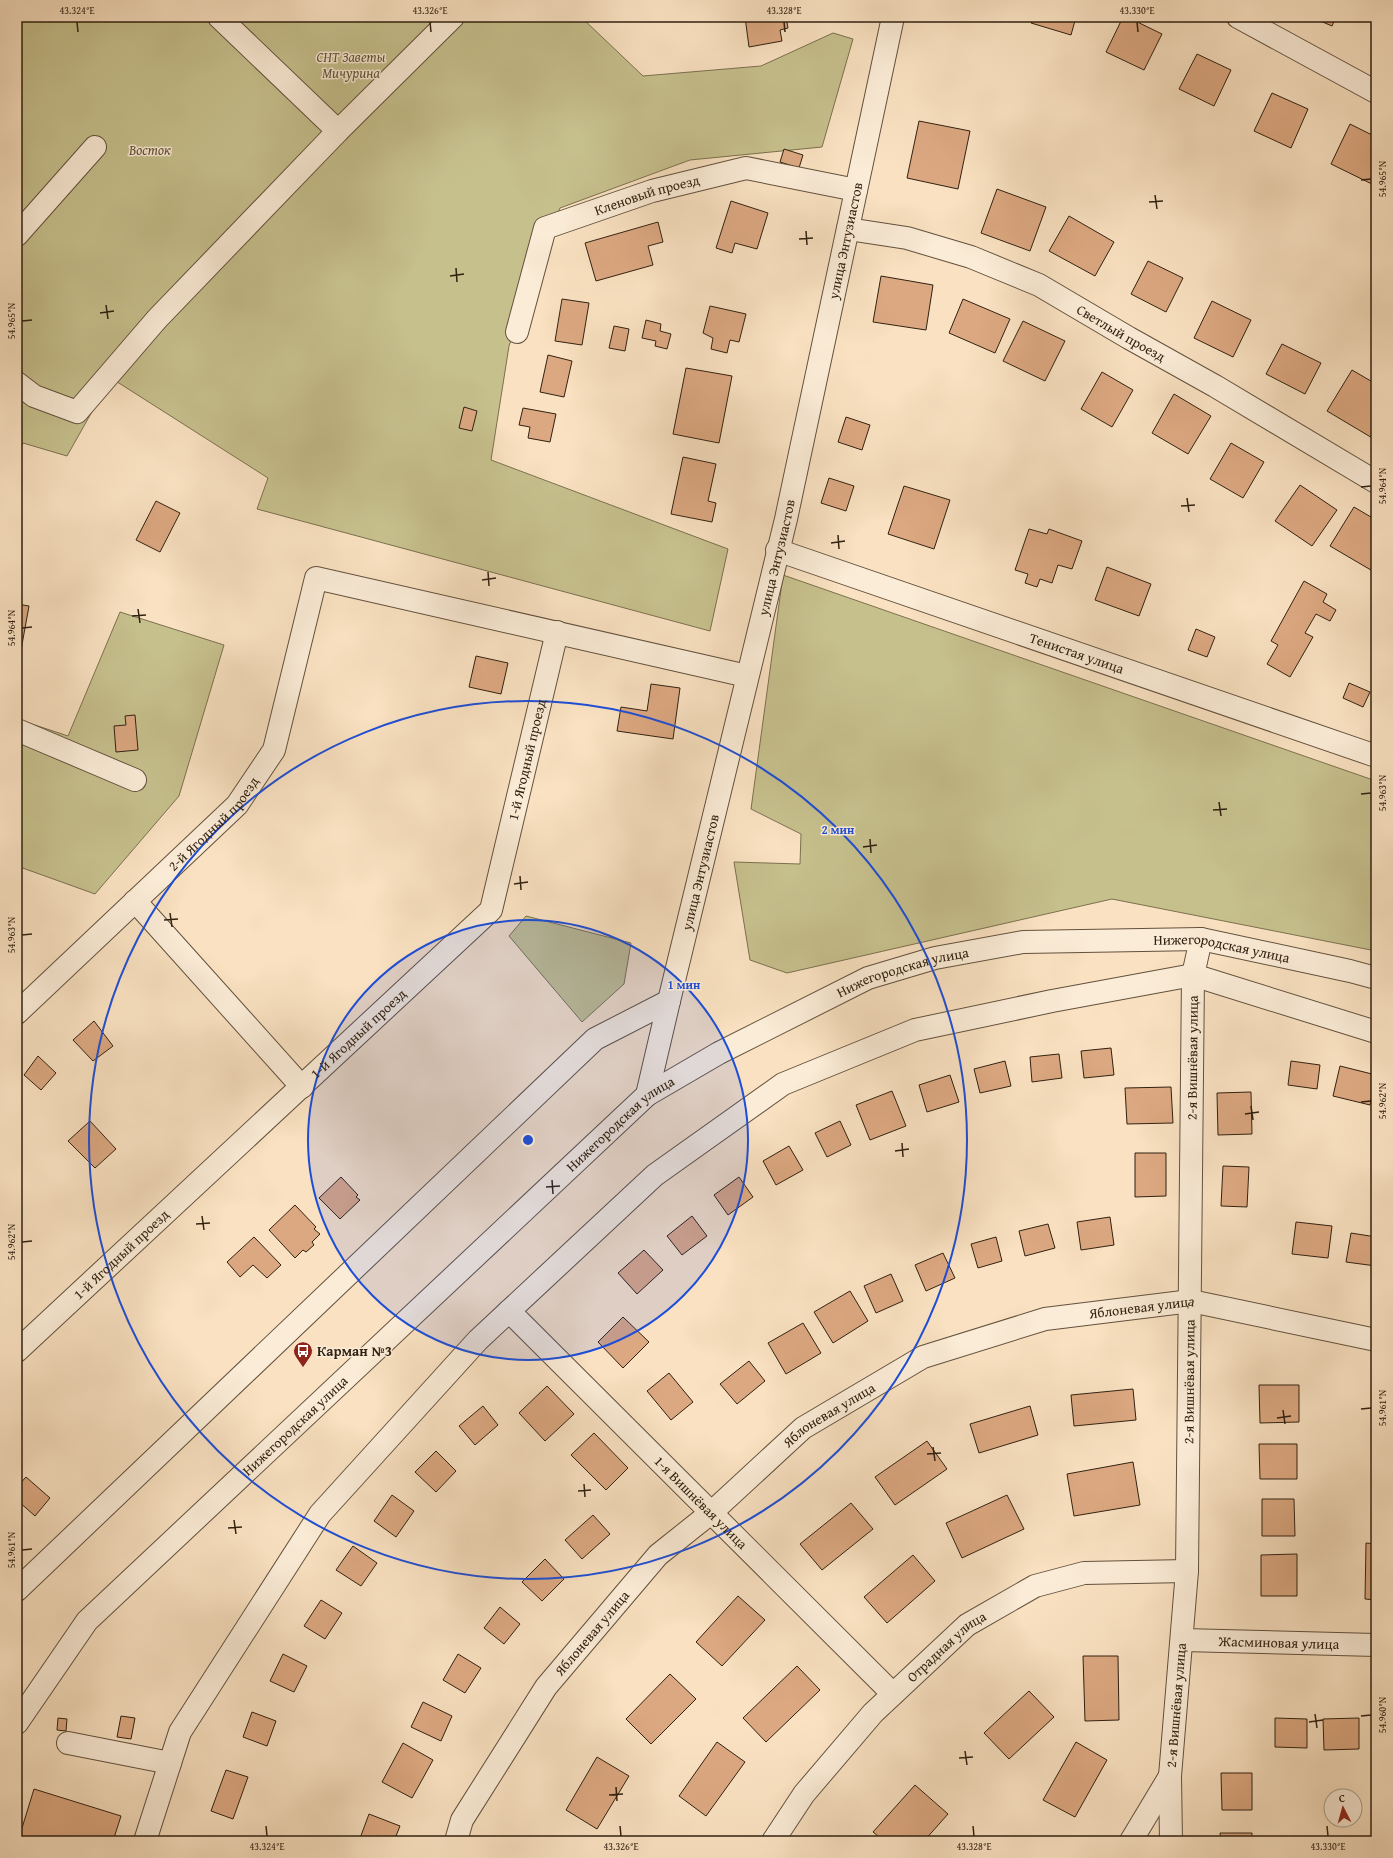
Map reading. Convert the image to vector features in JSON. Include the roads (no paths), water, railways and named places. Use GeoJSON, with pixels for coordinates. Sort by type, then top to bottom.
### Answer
{"type":"FeatureCollection","features":[{"type":"Feature","properties":{"kind":"street"},"geometry":{"type":"LineString","coordinates":[[219,17],[338,131]]}},
{"type":"Feature","properties":{"kind":"street"},"geometry":{"type":"LineString","coordinates":[[17,383],[34,396],[77,412],[157,320],[338,131],[453,17]]}},
{"type":"Feature","properties":{"kind":"street","name":"улица Энтузиастов"},"geometry":{"type":"LineString","coordinates":[[647,1095],[777,550],[786,519],[893,17]]}},
{"type":"Feature","properties":{"kind":"street"},"geometry":{"type":"LineString","coordinates":[[1238,17],[1376,92]]}},
{"type":"Feature","properties":{"kind":"street"},"geometry":{"type":"LineString","coordinates":[[17,235],[95,147]]}},
{"type":"Feature","properties":{"kind":"street","name":"Кленовый проезд"},"geometry":{"type":"LineString","coordinates":[[517,332],[545,228],[652,191],[746,168],[856,190]]}},
{"type":"Feature","properties":{"kind":"street","name":"Светлый проезд"},"geometry":{"type":"LineString","coordinates":[[848,229],[907,238],[971,257],[1039,285],[1215,386],[1376,482]]}},
{"type":"Feature","properties":{"kind":"street","name":"Тенистая улица"},"geometry":{"type":"LineString","coordinates":[[777,550],[1376,756]]}},
{"type":"Feature","properties":{"kind":"street","name":"2-й Ягодный проезд"},"geometry":{"type":"LineString","coordinates":[[17,1013],[237,804],[274,750],[316,578],[557,632]]}},
{"type":"Feature","properties":{"kind":"street"},"geometry":{"type":"LineString","coordinates":[[557,632],[747,676]]}},
{"type":"Feature","properties":{"kind":"street","name":"1-й Ягодный проезд"},"geometry":{"type":"LineString","coordinates":[[17,1351],[491,910],[557,632]]}},
{"type":"Feature","properties":{"kind":"street"},"geometry":{"type":"LineString","coordinates":[[17,730],[135,780]]}},
{"type":"Feature","properties":{"kind":"street"},"geometry":{"type":"LineString","coordinates":[[135,901],[302,1087]]}},
{"type":"Feature","properties":{"kind":"street","name":"2-я Вишнёвая улица"},"geometry":{"type":"LineString","coordinates":[[1171,1841],[1170,1776],[1183,1640],[1187,1571],[1191,1301],[1191,1104],[1193,975],[1201,939]]}},
{"type":"Feature","properties":{"kind":"street","name":"Нижегородская улица"},"geometry":{"type":"LineString","coordinates":[[17,1723],[87,1621],[647,1095],[719,1053],[868,978],[935,958],[1023,942],[1201,939],[1376,978]]}},
{"type":"Feature","properties":{"kind":"street"},"geometry":{"type":"LineString","coordinates":[[145,1841],[180,1732],[320,1514],[478,1340],[655,1175],[783,1084],[915,1030],[1052,1001],[1193,975],[1376,1032]]}},
{"type":"Feature","properties":{"kind":"street"},"geometry":{"type":"LineString","coordinates":[[17,1590],[595,1039],[669,1001]]}},
{"type":"Feature","properties":{"kind":"street","name":"Яблоневая улица"},"geometry":{"type":"LineString","coordinates":[[456,1841],[462,1820],[546,1687],[658,1555],[712,1512],[803,1428],[924,1357],[1045,1319],[1191,1301],[1376,1340]]}},
{"type":"Feature","properties":{"kind":"street","name":"1-я Вишнёвая улица"},"geometry":{"type":"LineString","coordinates":[[509,1311],[893,1694]]}},
{"type":"Feature","properties":{"kind":"street","name":"Отрадная улица"},"geometry":{"type":"LineString","coordinates":[[773,1841],[804,1794],[873,1713],[967,1625],[1034,1586],[1084,1573],[1187,1571]]}},
{"type":"Feature","properties":{"kind":"street","name":"Жасминовая улица"},"geometry":{"type":"LineString","coordinates":[[1183,1640],[1376,1645]]}},
{"type":"Feature","properties":{"kind":"street"},"geometry":{"type":"LineString","coordinates":[[68,1743],[170,1763]]}},
{"type":"Feature","properties":{"kind":"street","name":"2-я Вишнёвая улица"},"geometry":{"type":"LineString","coordinates":[[1131,1841],[1170,1776]]}},
{"type":"Feature","properties":{"kind":"place","name":"Карман №3"},"geometry":{"type":"Point","coordinates":[303,1368]}},
{"type":"Feature","properties":{"kind":"park label","name":"СНТ Заветы Мичурина"},"geometry":{"type":"Point","coordinates":[351,66]}},
{"type":"Feature","properties":{"kind":"park label","name":"Восток"},"geometry":{"type":"Point","coordinates":[150,150]}}]}
